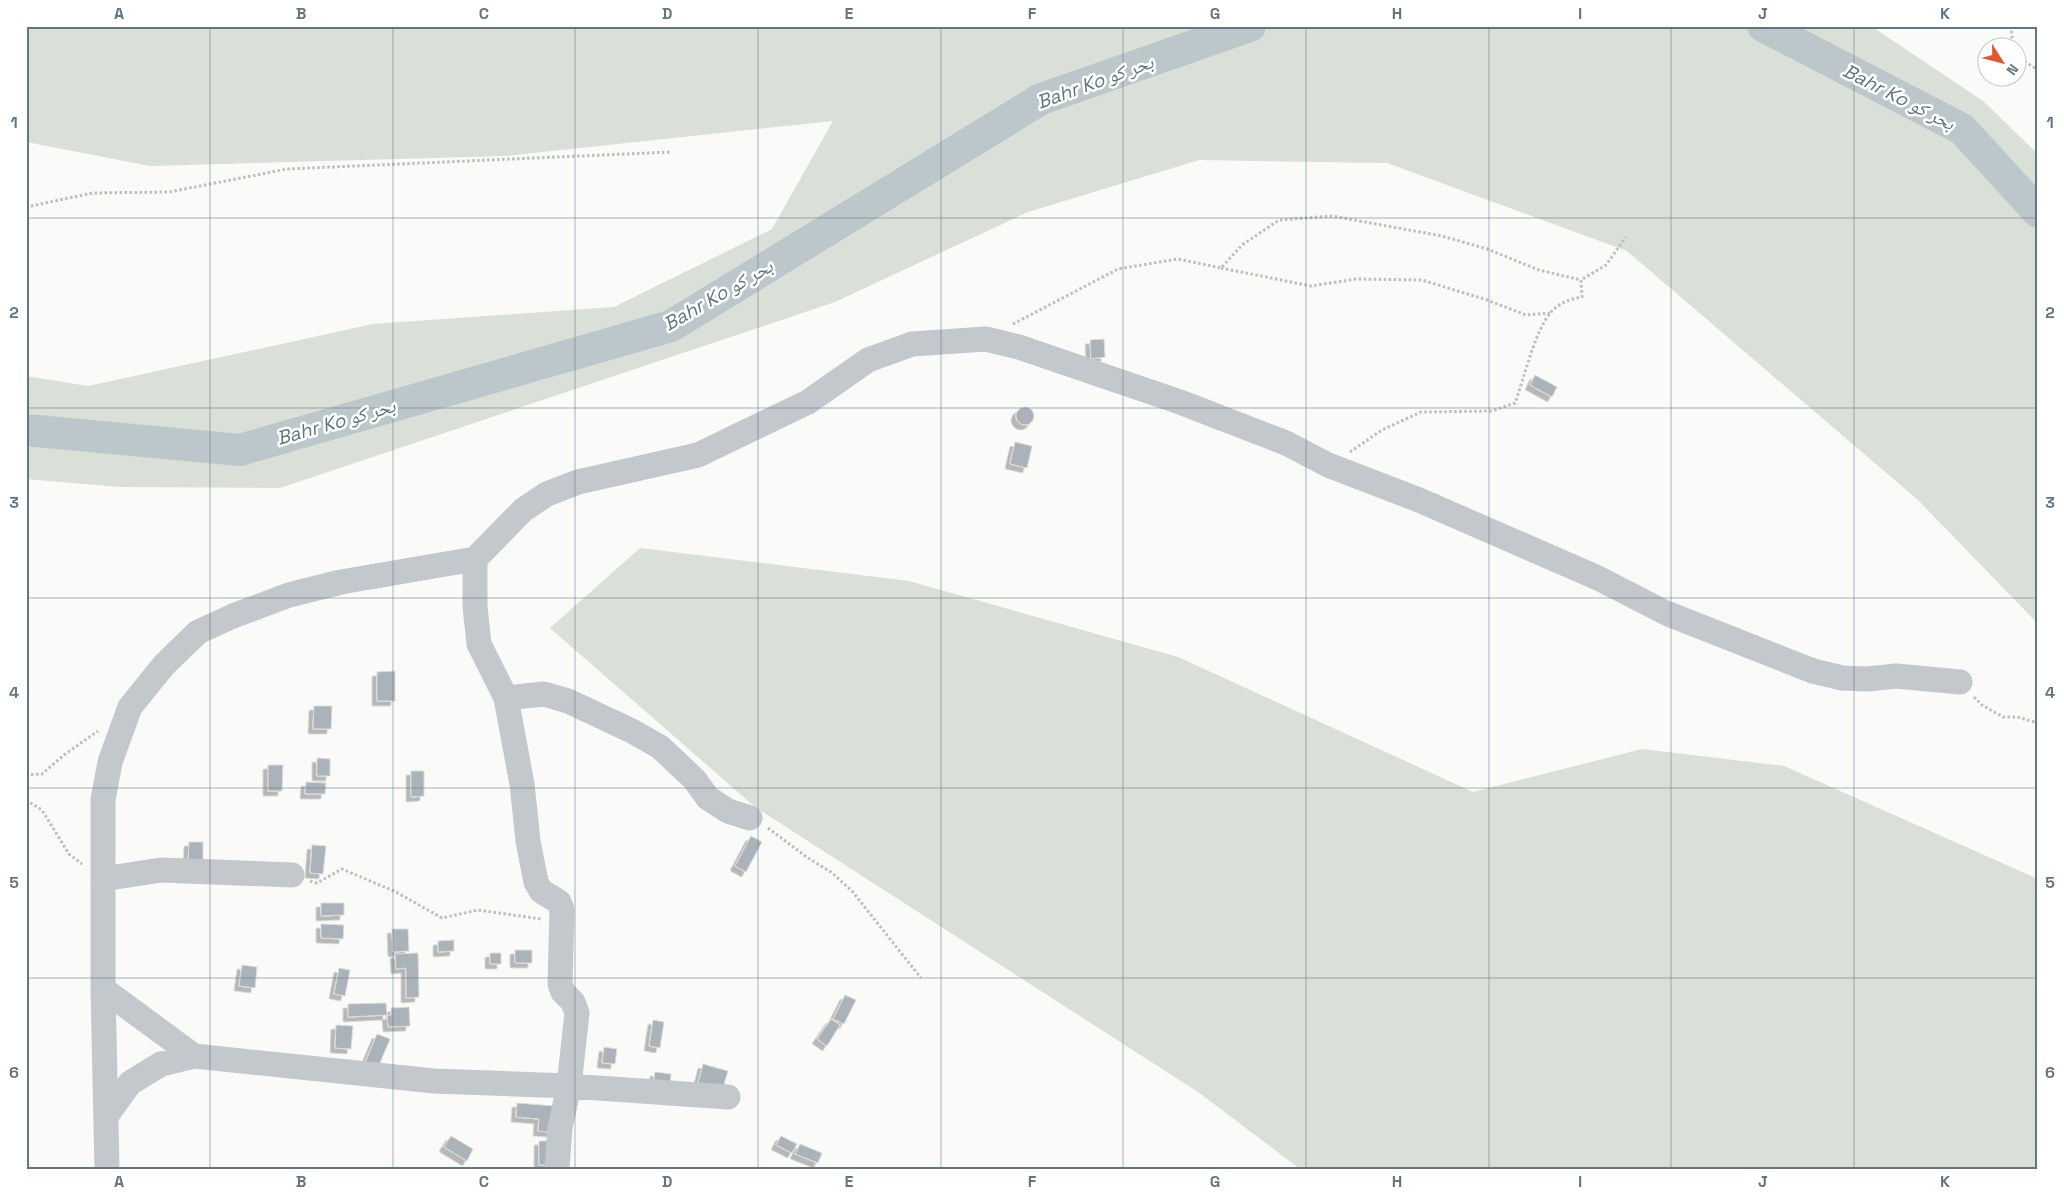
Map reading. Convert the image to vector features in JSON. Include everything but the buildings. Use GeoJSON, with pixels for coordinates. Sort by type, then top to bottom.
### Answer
{"type":"FeatureCollection","features":[{"type":"Feature","properties":{"kind":"street"},"geometry":{"type":"LineString","coordinates":[[107,1169],[102,880],[104,800],[110,762],[130,707],[164,665],[198,632],[233,616],[289,595],[340,582],[475,559],[523,510],[548,494],[578,482],[698,454],[808,402],[868,360],[912,344],[986,339],[1019,347],[1231,421],[1286,443],[1328,465],[1419,500],[1598,578],[1666,613],[1813,670],[1842,678],[1867,679],[1896,676],[1960,682]]}},
{"type":"Feature","properties":{"kind":"street"},"geometry":{"type":"LineString","coordinates":[[475,559],[475,607],[479,644],[506,698],[522,784],[528,841],[536,882],[541,891],[559,902],[562,910],[560,984],[563,992],[573,1002],[577,1013],[569,1086],[560,1128],[557,1169]]}},
{"type":"Feature","properties":{"kind":"street"},"geometry":{"type":"LineString","coordinates":[[506,698],[544,694],[568,700],[632,731],[665,752],[694,779],[708,798],[728,811],[750,818]]}},
{"type":"Feature","properties":{"kind":"street"},"geometry":{"type":"LineString","coordinates":[[102,880],[161,870],[292,875]]}},
{"type":"Feature","properties":{"kind":"street"},"geometry":{"type":"LineString","coordinates":[[103,989],[194,1056]]}},
{"type":"Feature","properties":{"kind":"street"},"geometry":{"type":"LineString","coordinates":[[107,1115],[130,1084],[161,1064],[194,1056],[434,1081],[569,1086],[728,1097]]}},
{"type":"Feature","properties":{"kind":"path"},"geometry":{"type":"LineString","coordinates":[[2026,62],[2038,70]]}},
{"type":"Feature","properties":{"kind":"path"},"geometry":{"type":"LineString","coordinates":[[26,208],[93,192],[170,192],[287,169],[670,152]]}},
{"type":"Feature","properties":{"kind":"path"},"geometry":{"type":"LineString","coordinates":[[1221,268],[1242,245],[1279,220],[1332,216],[1442,236],[1487,249],[1539,270],[1581,280],[1606,265],[1626,237]]}},
{"type":"Feature","properties":{"kind":"path"},"geometry":{"type":"LineString","coordinates":[[986,339],[1118,269],[1177,259],[1312,286],[1356,279],[1422,280],[1487,300],[1526,316],[1551,312]]}},
{"type":"Feature","properties":{"kind":"path"},"geometry":{"type":"LineString","coordinates":[[1328,465],[1382,430],[1421,412],[1492,411],[1515,403],[1539,332],[1551,312],[1568,300],[1582,297],[1581,280]]}},
{"type":"Feature","properties":{"kind":"path"},"geometry":{"type":"LineString","coordinates":[[1960,682],[1982,705],[2004,718],[2017,717],[2038,723]]}},
{"type":"Feature","properties":{"kind":"path"},"geometry":{"type":"LineString","coordinates":[[26,775],[42,774],[64,755],[104,727]]}},
{"type":"Feature","properties":{"kind":"path"},"geometry":{"type":"LineString","coordinates":[[26,800],[42,810],[69,854],[102,880]]}},
{"type":"Feature","properties":{"kind":"path"},"geometry":{"type":"LineString","coordinates":[[750,818],[775,831],[808,858],[831,872],[852,891],[921,978]]}},
{"type":"Feature","properties":{"kind":"path"},"geometry":{"type":"LineString","coordinates":[[292,875],[316,883],[342,869],[396,892],[442,918],[478,910],[562,923]]}},
{"type":"Feature","properties":{"kind":"shaded area"},"geometry":{"type":"Polygon","coordinates":[[[26,26],[1871,26],[1983,101],[2038,154],[2038,624],[1918,500],[1627,251],[1387,163],[1199,160],[1028,212],[835,302],[280,488],[120,487],[26,479],[26,376],[88,386],[373,324],[614,307],[772,229],[833,121],[505,156],[150,166],[26,142],[26,26]]]}},
{"type":"Feature","properties":{"kind":"shaded area"},"geometry":{"type":"Polygon","coordinates":[[[640,548],[909,581],[1178,657],[1473,792],[1642,749],[1784,766],[2038,879],[2038,1169],[1300,1169],[1198,1092],[755,807],[550,628],[640,548]]]}},
{"type":"Feature","properties":{"kind":"waterway","name":"Bahr Ko بحر كو"},"geometry":{"type":"LineString","coordinates":[[26,430],[240,450],[671,326],[1041,99],[1250,26]]}},
{"type":"Feature","properties":{"kind":"waterway","name":"Bahr Ko بحر كو"},"geometry":{"type":"LineString","coordinates":[[1763,26],[1962,129],[2038,212]]}}]}
